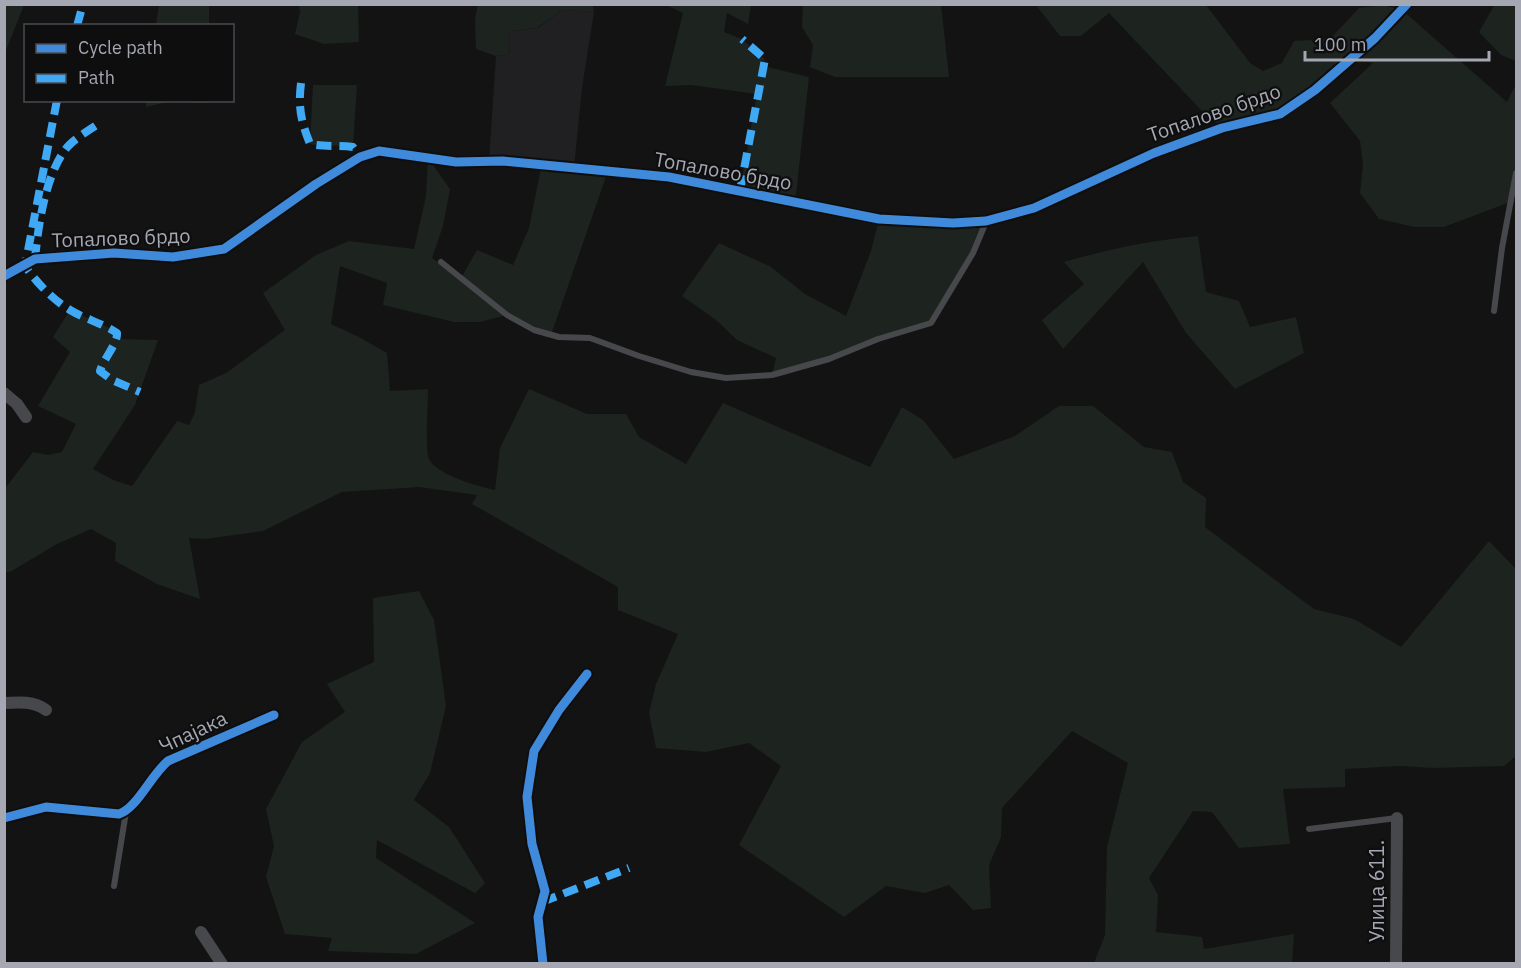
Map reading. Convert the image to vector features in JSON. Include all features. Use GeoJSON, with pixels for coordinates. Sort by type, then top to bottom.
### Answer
{"type":"FeatureCollection","features":[{"type":"Feature","properties":{"kind":"street","name":"Топалово брдо"},"geometry":{"type":"LineString","coordinates":[[4,276],[35,259],[114,253],[173,257],[224,249],[316,184],[360,157],[379,151],[456,162],[503,161],[669,177],[879,219],[953,223],[986,221],[1034,208],[1154,153],[1222,128],[1280,114],[1315,90],[1375,39],[1407,4]]}},
{"type":"Feature","properties":{"kind":"street"},"geometry":{"type":"LineString","coordinates":[[4,393],[17,404],[26,417]]}},
{"type":"Feature","properties":{"kind":"street"},"geometry":{"type":"LineString","coordinates":[[543,963],[538,917],[545,891],[532,844],[527,797],[534,750],[559,710],[587,674]]}},
{"type":"Feature","properties":{"kind":"street"},"geometry":{"type":"LineString","coordinates":[[4,703],[22,702],[39,705],[46,710]]}},
{"type":"Feature","properties":{"kind":"street","name":"Чпајака"},"geometry":{"type":"LineString","coordinates":[[126,812],[158,770],[168,761],[274,716]]}},
{"type":"Feature","properties":{"kind":"street"},"geometry":{"type":"LineString","coordinates":[[4,818],[46,807],[119,814],[126,812]]}},
{"type":"Feature","properties":{"kind":"street","name":"Улица 611."},"geometry":{"type":"LineString","coordinates":[[1396,963],[1397,818]]}},
{"type":"Feature","properties":{"kind":"street"},"geometry":{"type":"LineString","coordinates":[[201,932],[222,963]]}},
{"type":"Feature","properties":{"kind":"lane"},"geometry":{"type":"LineString","coordinates":[[1494,311],[1502,248],[1516,173]]}},
{"type":"Feature","properties":{"kind":"lane"},"geometry":{"type":"LineString","coordinates":[[441,262],[507,315],[534,330],[559,337],[590,338],[691,372],[726,378],[772,375],[830,359],[878,339],[931,323],[973,253],[986,221]]}},
{"type":"Feature","properties":{"kind":"lane"},"geometry":{"type":"LineString","coordinates":[[114,886],[126,812]]}},
{"type":"Feature","properties":{"kind":"lane"},"geometry":{"type":"LineString","coordinates":[[1309,829],[1397,818]]}},
{"type":"Feature","properties":{"kind":"shaded area"},"geometry":{"type":"Polygon","coordinates":[[[478,4],[593,5],[594,12],[562,10],[537,28],[509,31],[508,55],[496,56],[476,49],[475,19],[478,4]]]}},
{"type":"Feature","properties":{"kind":"shaded area"},"geometry":{"type":"Polygon","coordinates":[[[1495,4],[1516,5],[1516,61],[1501,55],[1479,32],[1495,4]]]}},
{"type":"Feature","properties":{"kind":"shaded area"},"geometry":{"type":"Polygon","coordinates":[[[4,5],[24,5],[5,53],[4,5]]]}},
{"type":"Feature","properties":{"kind":"shaded area"},"geometry":{"type":"Polygon","coordinates":[[[159,5],[209,5],[209,24],[156,24],[159,5]]]}},
{"type":"Feature","properties":{"kind":"shaded area"},"geometry":{"type":"Polygon","coordinates":[[[299,5],[358,5],[359,42],[324,44],[295,34],[300,12],[299,5]]]}},
{"type":"Feature","properties":{"kind":"shaded area"},"geometry":{"type":"Polygon","coordinates":[[[666,5],[751,5],[748,24],[727,13],[724,32],[742,39],[765,59],[763,66],[809,77],[795,203],[740,190],[757,94],[691,85],[665,86],[683,13],[666,5]]]}},
{"type":"Feature","properties":{"kind":"shaded area"},"geometry":{"type":"Polygon","coordinates":[[[803,5],[941,5],[949,77],[835,77],[810,67],[813,45],[802,27],[803,5]]]}},
{"type":"Feature","properties":{"kind":"shaded area"},"geometry":{"type":"Polygon","coordinates":[[[1036,5],[1206,5],[1250,63],[1263,71],[1282,63],[1294,41],[1330,39],[1359,8],[1383,5],[1402,10],[1507,102],[1516,84],[1516,173],[1510,202],[1444,227],[1415,227],[1379,219],[1360,193],[1363,164],[1360,141],[1330,103],[1373,63],[1352,59],[1280,114],[1222,128],[1202,111],[1109,13],[1081,36],[1060,36],[1036,5]]]}},
{"type":"Feature","properties":{"kind":"shaded area"},"geometry":{"type":"Polygon","coordinates":[[[562,10],[594,12],[582,88],[574,168],[489,161],[496,56],[508,55],[509,31],[538,28],[562,10]]]}},
{"type":"Feature","properties":{"kind":"shaded area"},"geometry":{"type":"Polygon","coordinates":[[[313,85],[357,85],[353,147],[310,144],[313,85]]]}},
{"type":"Feature","properties":{"kind":"shaded area"},"geometry":{"type":"Polygon","coordinates":[[[146,102],[167,102],[146,107],[146,102]]]}},
{"type":"Feature","properties":{"kind":"shaded area"},"geometry":{"type":"Polygon","coordinates":[[[428,158],[450,189],[443,226],[432,258],[461,278],[477,250],[513,265],[529,228],[541,168],[608,171],[551,335],[507,315],[480,322],[454,322],[383,305],[387,283],[340,266],[331,324],[387,353],[390,391],[428,389],[429,459],[433,465],[449,475],[495,490],[500,448],[529,389],[587,414],[626,414],[639,437],[686,464],[723,403],[870,467],[902,407],[923,420],[954,459],[1015,436],[1059,406],[1093,406],[1144,447],[1172,452],[1183,482],[1206,498],[1205,527],[1314,609],[1354,619],[1401,647],[1489,541],[1516,569],[1516,756],[1504,766],[1433,768],[1400,766],[1345,769],[1345,787],[1283,789],[1290,844],[1239,848],[1212,812],[1193,811],[1149,878],[1158,895],[1156,932],[1202,937],[1204,949],[1294,934],[1292,963],[1094,963],[1105,935],[1107,847],[1128,763],[1072,731],[1002,808],[1001,837],[989,865],[991,908],[973,910],[949,885],[925,893],[886,886],[844,917],[739,845],[781,766],[749,743],[706,752],[656,748],[649,713],[656,684],[678,634],[618,610],[618,587],[472,504],[477,495],[419,487],[342,492],[263,531],[205,539],[189,538],[200,599],[157,584],[115,561],[116,543],[91,529],[57,544],[10,572],[5,572],[4,490],[33,452],[48,455],[62,452],[76,424],[38,406],[70,352],[53,337],[70,310],[112,329],[117,333],[118,339],[158,340],[135,405],[93,469],[113,480],[132,486],[177,421],[189,425],[195,412],[199,385],[226,373],[285,330],[263,293],[316,255],[349,241],[414,249],[426,196],[428,158]]]}},
{"type":"Feature","properties":{"kind":"shaded area"},"geometry":{"type":"Polygon","coordinates":[[[879,219],[986,221],[973,253],[931,323],[829,359],[772,375],[776,358],[737,340],[716,320],[682,296],[719,243],[771,267],[805,294],[846,316],[871,251],[879,219]]]}},
{"type":"Feature","properties":{"kind":"shaded area"},"geometry":{"type":"Polygon","coordinates":[[[1198,236],[1206,292],[1239,301],[1250,327],[1296,317],[1304,353],[1235,389],[1186,333],[1143,262],[1063,349],[1042,320],[1084,284],[1064,262],[1131,246],[1198,236]]]}},
{"type":"Feature","properties":{"kind":"shaded area"},"geometry":{"type":"Polygon","coordinates":[[[419,591],[434,620],[446,706],[430,773],[414,800],[449,827],[485,883],[475,893],[377,840],[376,858],[475,923],[416,954],[328,951],[332,938],[285,934],[266,877],[274,846],[266,809],[302,742],[345,712],[327,684],[374,662],[373,598],[419,591]]]}},
{"type":"Feature","properties":{"kind":"marked path"},"geometry":{"type":"LineString","coordinates":[[78,24],[83,4]]}},
{"type":"Feature","properties":{"kind":"marked path"},"geometry":{"type":"LineString","coordinates":[[740,190],[765,59],[742,39]]}},
{"type":"Feature","properties":{"kind":"marked path"},"geometry":{"type":"LineString","coordinates":[[301,83],[301,114],[310,144],[353,147],[360,157]]}},
{"type":"Feature","properties":{"kind":"marked path"},"geometry":{"type":"LineString","coordinates":[[57,102],[25,266],[45,290],[63,306],[117,333],[100,371],[112,380],[140,392]]}},
{"type":"Feature","properties":{"kind":"marked path"},"geometry":{"type":"LineString","coordinates":[[35,259],[44,203],[58,161],[72,143],[98,124]]}},
{"type":"Feature","properties":{"kind":"marked path"},"geometry":{"type":"LineString","coordinates":[[542,902],[629,868]]}},
{"type":"Feature","properties":{"kind":"cycle path"},"geometry":{"type":"LineString","coordinates":[[4,276],[35,259],[114,253],[173,257],[224,249],[316,184],[360,157],[379,151],[456,162],[503,161],[669,177],[879,219],[953,223],[986,221],[1034,208],[1154,153],[1222,128],[1280,114],[1315,90],[1375,38],[1407,4]]}},
{"type":"Feature","properties":{"kind":"cycle path"},"geometry":{"type":"LineString","coordinates":[[543,964],[538,917],[545,891],[532,844],[527,797],[534,751],[559,710],[587,674]]}},
{"type":"Feature","properties":{"kind":"cycle path"},"geometry":{"type":"LineString","coordinates":[[4,818],[46,807],[119,814],[132,805],[168,761],[274,715]]}}]}
